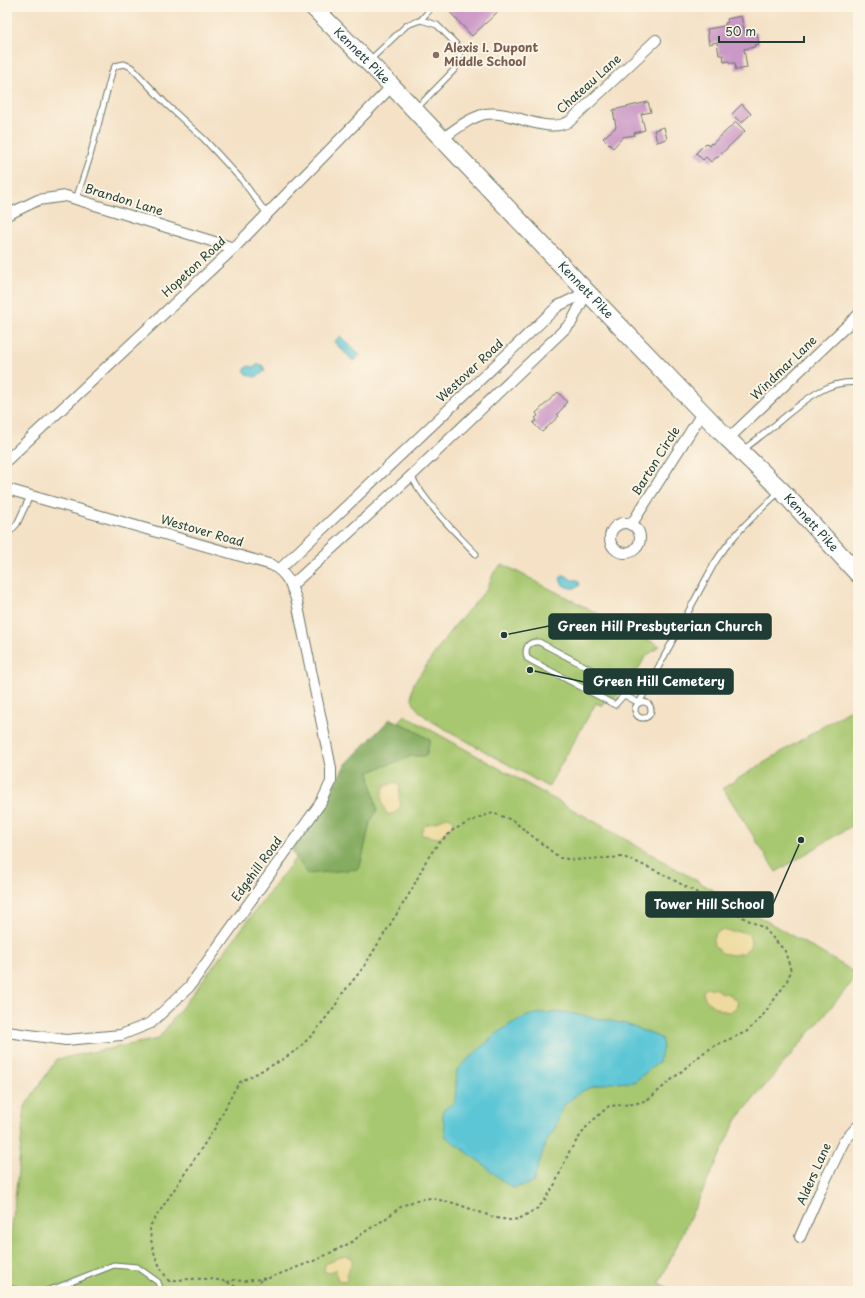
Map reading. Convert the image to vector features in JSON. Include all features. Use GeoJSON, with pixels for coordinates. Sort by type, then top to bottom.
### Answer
{"type":"FeatureCollection","features":[{"type":"Feature","properties":{"kind":"main road","name":"Kennett Pike"},"geometry":{"type":"LineString","coordinates":[[313,7],[392,86],[728,439],[781,490],[858,574]]}},
{"type":"Feature","properties":{"kind":"street","name":"Chateau Lane"},"geometry":{"type":"LineString","coordinates":[[442,139],[470,119],[485,114],[502,115],[550,126],[565,125],[656,40]]}},
{"type":"Feature","properties":{"kind":"street","name":"Hopeton Road"},"geometry":{"type":"LineString","coordinates":[[7,460],[234,248],[392,86]]}},
{"type":"Feature","properties":{"kind":"street","name":"Brandon Lane"},"geometry":{"type":"LineString","coordinates":[[7,215],[38,200],[66,196],[234,248]]}},
{"type":"Feature","properties":{"kind":"street"},"geometry":{"type":"LineString","coordinates":[[292,585],[411,476],[571,323],[587,292]]}},
{"type":"Feature","properties":{"kind":"street","name":"Westover Road"},"geometry":{"type":"LineString","coordinates":[[7,489],[266,563],[280,569],[558,306],[587,292]]}},
{"type":"Feature","properties":{"kind":"street","name":"Windmar Lane"},"geometry":{"type":"LineString","coordinates":[[728,439],[858,316]]}},
{"type":"Feature","properties":{"kind":"street","name":"Barton Circle"},"geometry":{"type":"LineString","coordinates":[[631,525],[703,412]]}},
{"type":"Feature","properties":{"kind":"street","name":"Edgehill Road"},"geometry":{"type":"LineString","coordinates":[[7,1032],[66,1040],[121,1035],[151,1023],[189,987],[322,801],[330,782],[331,768],[297,602],[292,585],[280,569]]}},
{"type":"Feature","properties":{"kind":"street","name":"Alders Lane"},"geometry":{"type":"LineString","coordinates":[[800,1237],[844,1141],[858,1126]]}},
{"type":"Feature","properties":{"kind":"lane"},"geometry":{"type":"LineString","coordinates":[[368,62],[408,24],[421,20],[432,7]]}},
{"type":"Feature","properties":{"kind":"lane"},"geometry":{"type":"LineString","coordinates":[[415,110],[455,69],[460,54],[456,44],[437,25],[421,20]]}},
{"type":"Feature","properties":{"kind":"lane"},"geometry":{"type":"LineString","coordinates":[[76,199],[89,160],[112,72],[115,66],[124,64],[131,66],[167,105],[204,139],[241,179],[267,214]]}},
{"type":"Feature","properties":{"kind":"lane"},"geometry":{"type":"LineString","coordinates":[[742,452],[809,397],[831,386],[852,382],[858,383]]}},
{"type":"Feature","properties":{"kind":"lane"},"geometry":{"type":"LineString","coordinates":[[411,476],[419,490],[440,517],[476,554]]}},
{"type":"Feature","properties":{"kind":"lane"},"geometry":{"type":"LineString","coordinates":[[624,695],[614,706],[532,662],[527,658],[526,649],[529,644],[539,642],[615,682],[622,689],[624,695],[639,703],[723,549],[735,534],[781,490]]}},
{"type":"Feature","properties":{"kind":"lane"},"geometry":{"type":"LineString","coordinates":[[7,536],[17,524],[30,496]]}},
{"type":"Feature","properties":{"kind":"lane"},"geometry":{"type":"LineString","coordinates":[[45,1291],[114,1265],[137,1267],[158,1282],[161,1291]]}},
{"type":"Feature","properties":{"kind":"lane"},"geometry":{"type":"LineString","coordinates":[[7,1288],[21,1291]]}},
{"type":"Feature","properties":{"kind":"path"},"geometry":{"type":"LineString","coordinates":[[168,1281],[158,1264],[150,1234],[150,1226],[215,1128],[235,1089],[240,1082],[280,1061],[298,1049],[314,1033],[363,968],[411,891],[432,852],[453,830],[480,817],[493,813],[512,820],[560,858],[575,860],[623,857],[634,861],[659,872],[716,904],[764,928],[785,951],[790,964],[790,976],[754,1026],[746,1032],[718,1044],[702,1053],[650,1098],[642,1102],[632,1104],[609,1106],[588,1125],[577,1139],[570,1150],[556,1184],[545,1200],[538,1208],[519,1220],[488,1216],[454,1203],[430,1198],[418,1200],[402,1206],[352,1242],[335,1252],[282,1273],[262,1279],[244,1281],[234,1280],[226,1282]]}},
{"type":"Feature","properties":{"kind":"path"},"geometry":{"type":"LineString","coordinates":[[158,1282],[204,1279],[230,1283],[242,1291]]}},
{"type":"Feature","properties":{"kind":"path"},"geometry":{"type":"LineString","coordinates":[[251,1291],[262,1279]]}},
{"type":"Feature","properties":{"kind":"green space"},"geometry":{"type":"Polygon","coordinates":[[[504,565],[660,646],[645,657],[628,688],[622,683],[614,699],[611,700],[606,698],[603,705],[596,703],[548,787],[433,722],[419,711],[415,706],[412,696],[414,683],[451,630],[487,589],[494,572],[499,567],[504,565]]]}},
{"type":"Feature","properties":{"kind":"green space"},"geometry":{"type":"Polygon","coordinates":[[[858,705],[858,822],[776,872],[723,788],[858,705]]]}},
{"type":"Feature","properties":{"kind":"green space"},"geometry":{"type":"Polygon","coordinates":[[[404,715],[604,827],[858,974],[737,1119],[659,1283],[674,1291],[7,1291],[7,1259],[10,1245],[25,1106],[57,1059],[158,1039],[404,715]]]}},
{"type":"Feature","properties":{"kind":"green space"},"geometry":{"type":"Polygon","coordinates":[[[390,719],[409,727],[430,740],[426,756],[412,756],[369,772],[377,810],[370,823],[359,869],[308,874],[292,852],[296,843],[315,817],[346,764],[390,719]]]}},
{"type":"Feature","properties":{"kind":"sand"},"geometry":{"type":"Polygon","coordinates":[[[396,782],[400,787],[399,796],[401,806],[394,813],[387,814],[383,804],[383,790],[385,786],[396,782]]]}},
{"type":"Feature","properties":{"kind":"sand"},"geometry":{"type":"Polygon","coordinates":[[[446,817],[451,818],[454,821],[453,824],[448,831],[438,838],[421,834],[426,825],[437,822],[446,817]]]}},
{"type":"Feature","properties":{"kind":"sand"},"geometry":{"type":"Polygon","coordinates":[[[721,930],[744,932],[749,934],[751,941],[750,947],[743,953],[733,955],[722,953],[714,945],[713,940],[715,934],[721,930]]]}},
{"type":"Feature","properties":{"kind":"sand"},"geometry":{"type":"Polygon","coordinates":[[[707,988],[716,989],[720,992],[729,994],[738,1002],[736,1008],[729,1012],[712,1005],[704,995],[703,991],[707,988]]]}},
{"type":"Feature","properties":{"kind":"sand"},"geometry":{"type":"Polygon","coordinates":[[[347,1256],[352,1258],[352,1263],[347,1273],[347,1280],[341,1281],[337,1279],[336,1269],[329,1273],[324,1271],[326,1263],[337,1258],[347,1256]]]}},
{"type":"Feature","properties":{"kind":"water"},"geometry":{"type":"Polygon","coordinates":[[[340,336],[360,355],[353,361],[334,342],[340,336]]]}},
{"type":"Feature","properties":{"kind":"water"},"geometry":{"type":"Polygon","coordinates":[[[259,364],[263,366],[265,371],[260,375],[253,377],[245,372],[245,369],[248,366],[254,367],[259,364]]]}},
{"type":"Feature","properties":{"kind":"water"},"geometry":{"type":"Polygon","coordinates":[[[565,575],[572,580],[578,580],[580,585],[576,588],[572,588],[563,585],[560,579],[565,575]]]}},
{"type":"Feature","properties":{"kind":"water"},"geometry":{"type":"Polygon","coordinates":[[[564,1012],[626,1024],[661,1038],[663,1047],[659,1062],[634,1082],[610,1083],[591,1087],[579,1093],[563,1106],[555,1128],[545,1145],[533,1183],[513,1188],[446,1137],[442,1111],[455,1102],[457,1069],[490,1040],[516,1021],[530,1015],[539,1013],[564,1012]]]}},
{"type":"Feature","properties":{"kind":"building"},"geometry":{"type":"Polygon","coordinates":[[[445,7],[503,7],[472,36],[445,7]]]}},
{"type":"Feature","properties":{"kind":"building"},"geometry":{"type":"Polygon","coordinates":[[[741,16],[745,34],[757,33],[759,44],[754,45],[755,47],[744,49],[747,68],[736,70],[735,63],[730,63],[729,61],[724,62],[723,55],[719,55],[717,42],[709,44],[707,29],[725,26],[725,23],[728,22],[727,19],[741,16]]]}},
{"type":"Feature","properties":{"kind":"building"},"geometry":{"type":"Polygon","coordinates":[[[648,102],[651,112],[641,114],[645,130],[634,133],[635,135],[623,137],[613,148],[603,138],[616,127],[613,110],[648,102]]]}},
{"type":"Feature","properties":{"kind":"building"},"geometry":{"type":"Polygon","coordinates":[[[742,104],[751,114],[741,123],[732,114],[742,104]]]}},
{"type":"Feature","properties":{"kind":"building"},"geometry":{"type":"Polygon","coordinates":[[[736,122],[745,131],[717,158],[711,162],[706,157],[703,160],[696,153],[706,143],[709,146],[711,143],[712,144],[736,122]]]}},
{"type":"Feature","properties":{"kind":"building"},"geometry":{"type":"Polygon","coordinates":[[[664,127],[667,139],[657,142],[654,130],[664,127]]]}},
{"type":"Feature","properties":{"kind":"building"},"geometry":{"type":"Polygon","coordinates":[[[558,392],[567,402],[557,414],[559,416],[542,432],[533,423],[537,420],[535,418],[538,416],[536,413],[558,392]]]}},
{"type":"Feature","properties":{"kind":"place","name":"Alexis I. Dupont Middle School"},"geometry":{"type":"Point","coordinates":[436,55]}},
{"type":"Feature","properties":{"kind":"place","name":"Green Hill Presbyterian Church"},"geometry":{"type":"Point","coordinates":[504,635]}},
{"type":"Feature","properties":{"kind":"place","name":"Green Hill Cemetery"},"geometry":{"type":"Point","coordinates":[530,670]}},
{"type":"Feature","properties":{"kind":"place","name":"Tower Hill School"},"geometry":{"type":"Point","coordinates":[801,840]}}]}
